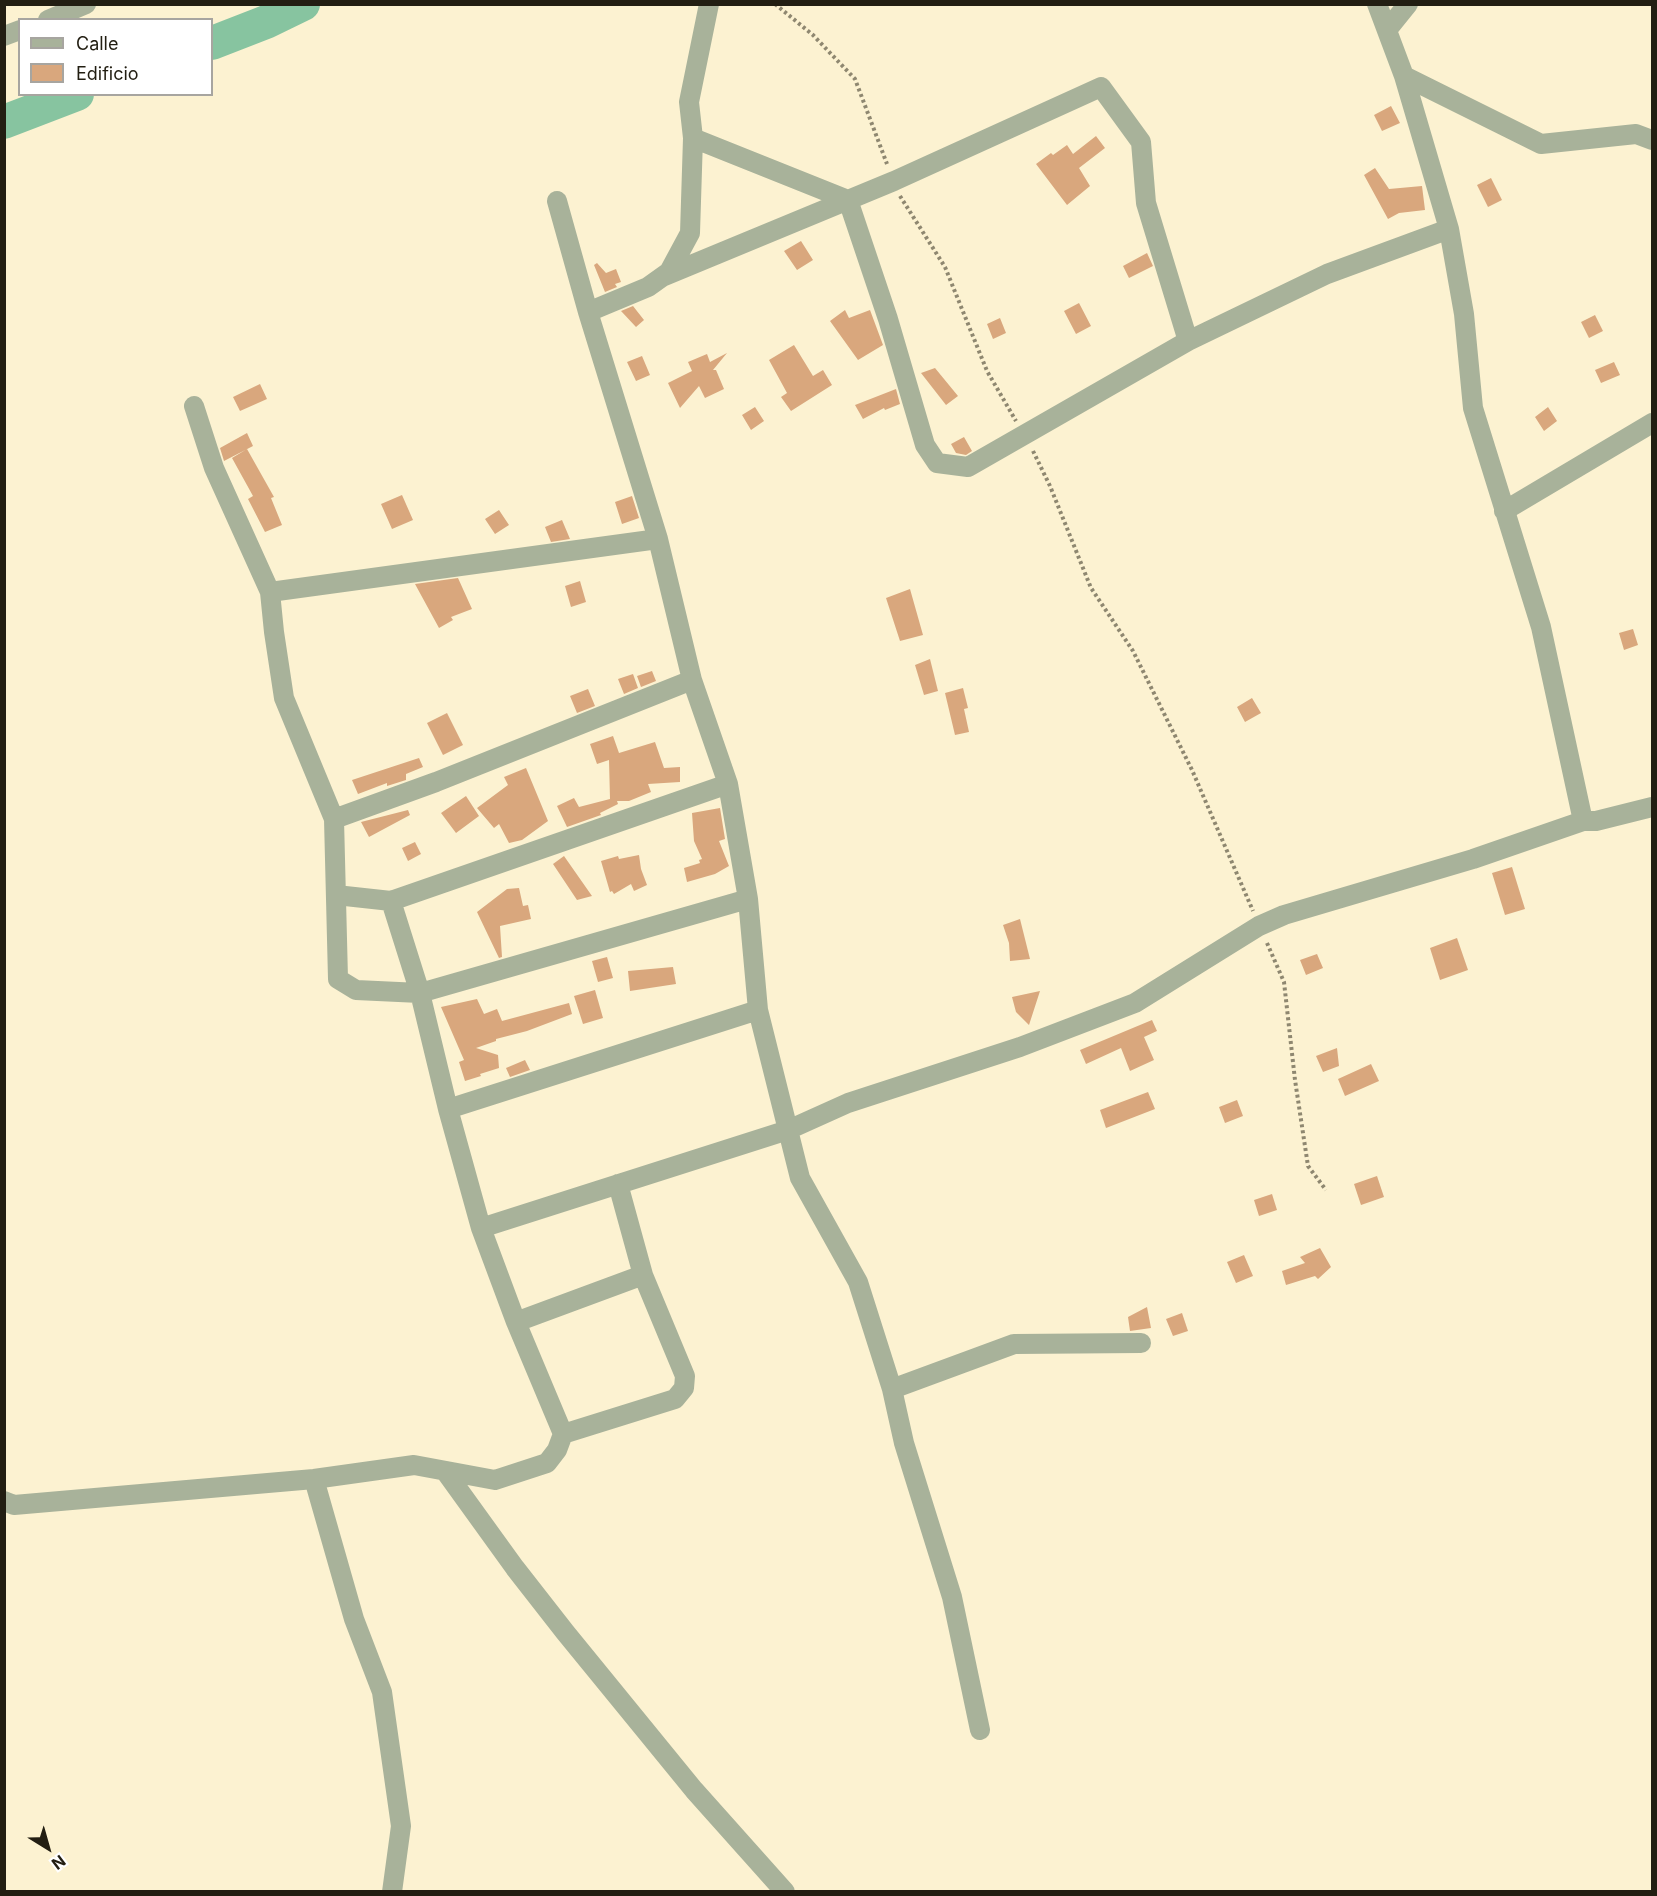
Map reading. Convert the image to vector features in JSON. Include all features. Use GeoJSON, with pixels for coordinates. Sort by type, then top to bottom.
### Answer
{"type":"FeatureCollection","features":[{"type":"Feature","properties":{"kind":"street"},"geometry":{"type":"LineString","coordinates":[[53,18],[86,4]]}},
{"type":"Feature","properties":{"kind":"street"},"geometry":{"type":"LineString","coordinates":[[588,312],[648,287],[662,278],[669,272],[690,233],[693,138],[689,102],[710,4]]}},
{"type":"Feature","properties":{"kind":"street"},"geometry":{"type":"LineString","coordinates":[[1377,4],[1404,76],[1449,229],[1464,314],[1473,408],[1541,627],[1583,821]]}},
{"type":"Feature","properties":{"kind":"street"},"geometry":{"type":"LineString","coordinates":[[1387,30],[1408,4]]}},
{"type":"Feature","properties":{"kind":"street"},"geometry":{"type":"LineString","coordinates":[[1404,76],[1541,144],[1636,134],[1653,140]]}},
{"type":"Feature","properties":{"kind":"street"},"geometry":{"type":"LineString","coordinates":[[662,278],[894,181],[1101,87],[1142,142],[1146,203],[1188,341]]}},
{"type":"Feature","properties":{"kind":"street"},"geometry":{"type":"LineString","coordinates":[[693,138],[848,200],[888,319],[925,445],[937,463],[968,466],[1188,341],[1327,274],[1449,229]]}},
{"type":"Feature","properties":{"kind":"street"},"geometry":{"type":"LineString","coordinates":[[557,201],[588,312],[658,539],[692,680],[728,784],[748,900],[758,1010],[800,1178],[858,1282],[892,1389],[904,1443],[952,1597],[980,1730]]}},
{"type":"Feature","properties":{"kind":"street"},"geometry":{"type":"LineString","coordinates":[[194,406],[214,468],[270,592],[284,698],[334,819],[338,979],[356,990],[420,993],[748,900]]}},
{"type":"Feature","properties":{"kind":"street"},"geometry":{"type":"LineString","coordinates":[[1504,511],[1653,423]]}},
{"type":"Feature","properties":{"kind":"street"},"geometry":{"type":"LineString","coordinates":[[270,592],[658,539]]}},
{"type":"Feature","properties":{"kind":"street"},"geometry":{"type":"LineString","coordinates":[[334,819],[436,782],[692,680]]}},
{"type":"Feature","properties":{"kind":"street"},"geometry":{"type":"LineString","coordinates":[[336,895],[391,901],[728,784]]}},
{"type":"Feature","properties":{"kind":"street"},"geometry":{"type":"LineString","coordinates":[[481,1228],[788,1130],[848,1103],[1020,1047],[1135,1003],[1260,926],[1284,915],[1473,859],[1583,821],[1596,821],[1653,807]]}},
{"type":"Feature","properties":{"kind":"street"},"geometry":{"type":"LineString","coordinates":[[4,1502],[14,1505],[314,1479],[414,1465],[495,1480],[547,1463],[557,1450],[562,1434],[516,1322],[481,1228],[448,1109],[420,993],[391,901]]}},
{"type":"Feature","properties":{"kind":"street"},"geometry":{"type":"LineString","coordinates":[[448,1109],[758,1010]]}},
{"type":"Feature","properties":{"kind":"street"},"geometry":{"type":"LineString","coordinates":[[562,1434],[675,1399],[684,1388],[685,1376],[643,1275],[618,1184]]}},
{"type":"Feature","properties":{"kind":"street"},"geometry":{"type":"LineString","coordinates":[[516,1322],[643,1275]]}},
{"type":"Feature","properties":{"kind":"street"},"geometry":{"type":"LineString","coordinates":[[892,1389],[1014,1344],[1141,1343]]}},
{"type":"Feature","properties":{"kind":"street"},"geometry":{"type":"LineString","coordinates":[[445,1471],[572,1641],[694,1790],[785,1892]]}},
{"type":"Feature","properties":{"kind":"street"},"geometry":{"type":"LineString","coordinates":[[314,1479],[354,1619],[382,1692],[401,1826],[392,1892]]}},
{"type":"Feature","properties":{"kind":"path"},"geometry":{"type":"LineString","coordinates":[[775,4],[813,35],[855,80],[900,197],[945,267],[987,371],[1050,486],[1091,588],[1133,651],[1192,770],[1284,982],[1308,1166],[1326,1190]]}},
{"type":"Feature","properties":{"kind":"building"},"geometry":{"type":"Polygon","coordinates":[[[1391,106],[1400,123],[1382,131],[1374,115],[1391,106]]]}},
{"type":"Feature","properties":{"kind":"building"},"geometry":{"type":"Polygon","coordinates":[[[1096,136],[1105,148],[1079,168],[1090,186],[1067,205],[1036,164],[1067,145],[1073,154],[1096,136]]]}},
{"type":"Feature","properties":{"kind":"building"},"geometry":{"type":"Polygon","coordinates":[[[1375,168],[1389,189],[1422,186],[1425,210],[1399,213],[1388,219],[1364,175],[1375,168]]]}},
{"type":"Feature","properties":{"kind":"building"},"geometry":{"type":"Polygon","coordinates":[[[1491,178],[1502,200],[1488,207],[1477,185],[1491,178]]]}},
{"type":"Feature","properties":{"kind":"building"},"geometry":{"type":"Polygon","coordinates":[[[801,241],[813,260],[797,270],[784,251],[801,241]]]}},
{"type":"Feature","properties":{"kind":"building"},"geometry":{"type":"Polygon","coordinates":[[[1147,253],[1153,266],[1129,278],[1123,266],[1147,253]]]}},
{"type":"Feature","properties":{"kind":"building"},"geometry":{"type":"Polygon","coordinates":[[[597,263],[606,273],[616,269],[621,282],[615,284],[617,287],[605,292],[594,265],[597,263]]]}},
{"type":"Feature","properties":{"kind":"building"},"geometry":{"type":"Polygon","coordinates":[[[1079,303],[1091,326],[1076,334],[1064,311],[1079,303]]]}},
{"type":"Feature","properties":{"kind":"building"},"geometry":{"type":"Polygon","coordinates":[[[633,306],[644,320],[636,327],[621,311],[633,306]]]}},
{"type":"Feature","properties":{"kind":"building"},"geometry":{"type":"Polygon","coordinates":[[[845,310],[849,318],[870,310],[883,345],[858,360],[830,321],[845,310]]]}},
{"type":"Feature","properties":{"kind":"building"},"geometry":{"type":"Polygon","coordinates":[[[1595,315],[1603,331],[1589,338],[1581,322],[1595,315]]]}},
{"type":"Feature","properties":{"kind":"building"},"geometry":{"type":"Polygon","coordinates":[[[1000,318],[1006,333],[993,339],[987,324],[1000,318]]]}},
{"type":"Feature","properties":{"kind":"building"},"geometry":{"type":"Polygon","coordinates":[[[794,345],[813,376],[823,370],[832,385],[791,411],[781,397],[787,393],[769,360],[794,345]]]}},
{"type":"Feature","properties":{"kind":"building"},"geometry":{"type":"Polygon","coordinates":[[[727,353],[713,370],[716,370],[724,389],[705,398],[699,386],[680,408],[668,383],[692,371],[688,362],[707,354],[710,362],[727,353]]]}},
{"type":"Feature","properties":{"kind":"building"},"geometry":{"type":"Polygon","coordinates":[[[642,356],[650,375],[636,381],[627,362],[642,356]]]}},
{"type":"Feature","properties":{"kind":"building"},"geometry":{"type":"Polygon","coordinates":[[[1614,362],[1620,375],[1601,383],[1595,370],[1614,362]]]}},
{"type":"Feature","properties":{"kind":"building"},"geometry":{"type":"Polygon","coordinates":[[[935,368],[958,396],[946,405],[921,373],[935,368]]]}},
{"type":"Feature","properties":{"kind":"building"},"geometry":{"type":"Polygon","coordinates":[[[260,384],[267,399],[240,411],[233,397],[260,384]]]}},
{"type":"Feature","properties":{"kind":"building"},"geometry":{"type":"Polygon","coordinates":[[[896,389],[900,404],[885,410],[884,408],[863,419],[855,405],[896,389]]]}},
{"type":"Feature","properties":{"kind":"building"},"geometry":{"type":"Polygon","coordinates":[[[755,407],[764,421],[751,430],[742,415],[755,407]]]}},
{"type":"Feature","properties":{"kind":"building"},"geometry":{"type":"Polygon","coordinates":[[[1548,407],[1557,421],[1544,431],[1535,417],[1548,407]]]}},
{"type":"Feature","properties":{"kind":"building"},"geometry":{"type":"Polygon","coordinates":[[[247,433],[253,446],[224,461],[220,448],[247,433]]]}},
{"type":"Feature","properties":{"kind":"building"},"geometry":{"type":"Polygon","coordinates":[[[964,437],[972,451],[966,455],[956,453],[951,444],[964,437]]]}},
{"type":"Feature","properties":{"kind":"building"},"geometry":{"type":"Polygon","coordinates":[[[247,449],[274,497],[271,498],[282,525],[265,532],[248,499],[253,496],[232,458],[247,449]]]}},
{"type":"Feature","properties":{"kind":"building"},"geometry":{"type":"Polygon","coordinates":[[[402,495],[413,520],[392,529],[381,504],[402,495]]]}},
{"type":"Feature","properties":{"kind":"building"},"geometry":{"type":"Polygon","coordinates":[[[632,496],[639,518],[622,524],[615,502],[632,496]]]}},
{"type":"Feature","properties":{"kind":"building"},"geometry":{"type":"Polygon","coordinates":[[[499,510],[509,525],[495,534],[485,519],[499,510]]]}},
{"type":"Feature","properties":{"kind":"building"},"geometry":{"type":"Polygon","coordinates":[[[562,520],[570,539],[551,542],[545,527],[562,520]]]}},
{"type":"Feature","properties":{"kind":"building"},"geometry":{"type":"Polygon","coordinates":[[[458,578],[472,609],[451,617],[453,620],[439,628],[415,584],[458,578]]]}},
{"type":"Feature","properties":{"kind":"building"},"geometry":{"type":"Polygon","coordinates":[[[580,581],[586,602],[571,607],[565,586],[580,581]]]}},
{"type":"Feature","properties":{"kind":"building"},"geometry":{"type":"Polygon","coordinates":[[[910,589],[923,635],[900,641],[886,598],[910,589]]]}},
{"type":"Feature","properties":{"kind":"building"},"geometry":{"type":"Polygon","coordinates":[[[1633,629],[1638,645],[1624,650],[1619,633],[1633,629]]]}},
{"type":"Feature","properties":{"kind":"building"},"geometry":{"type":"Polygon","coordinates":[[[930,659],[938,691],[924,695],[915,665],[930,659]]]}},
{"type":"Feature","properties":{"kind":"building"},"geometry":{"type":"Polygon","coordinates":[[[652,671],[656,681],[641,687],[637,676],[652,671]]]}},
{"type":"Feature","properties":{"kind":"building"},"geometry":{"type":"Polygon","coordinates":[[[633,674],[638,688],[624,694],[618,679],[633,674]]]}},
{"type":"Feature","properties":{"kind":"building"},"geometry":{"type":"Polygon","coordinates":[[[963,688],[968,708],[964,709],[969,732],[955,735],[945,693],[963,688]]]}},
{"type":"Feature","properties":{"kind":"building"},"geometry":{"type":"Polygon","coordinates":[[[588,689],[595,706],[577,713],[570,696],[588,689]]]}},
{"type":"Feature","properties":{"kind":"building"},"geometry":{"type":"Polygon","coordinates":[[[1252,698],[1261,713],[1245,722],[1237,707],[1252,698]]]}},
{"type":"Feature","properties":{"kind":"building"},"geometry":{"type":"Polygon","coordinates":[[[447,713],[463,745],[443,755],[427,723],[447,713]]]}},
{"type":"Feature","properties":{"kind":"building"},"geometry":{"type":"Polygon","coordinates":[[[613,736],[619,753],[655,742],[664,768],[680,767],[680,782],[648,784],[651,792],[629,801],[617,801],[618,804],[600,813],[601,815],[567,827],[557,806],[574,798],[579,807],[610,799],[609,760],[597,764],[590,744],[613,736]]]}},
{"type":"Feature","properties":{"kind":"building"},"geometry":{"type":"Polygon","coordinates":[[[419,758],[423,767],[406,774],[406,780],[387,786],[387,783],[358,794],[352,780],[419,758]]]}},
{"type":"Feature","properties":{"kind":"building"},"geometry":{"type":"Polygon","coordinates":[[[526,768],[548,821],[522,840],[509,843],[499,824],[494,828],[477,808],[508,785],[504,777],[526,768]]]}},
{"type":"Feature","properties":{"kind":"building"},"geometry":{"type":"Polygon","coordinates":[[[466,796],[479,816],[456,833],[441,813],[466,796]]]}},
{"type":"Feature","properties":{"kind":"building"},"geometry":{"type":"Polygon","coordinates":[[[720,808],[725,839],[719,841],[729,866],[715,874],[687,882],[684,868],[700,863],[699,860],[702,859],[694,841],[692,813],[720,808]]]}},
{"type":"Feature","properties":{"kind":"building"},"geometry":{"type":"Polygon","coordinates":[[[408,810],[410,815],[369,837],[361,822],[408,810]]]}},
{"type":"Feature","properties":{"kind":"building"},"geometry":{"type":"Polygon","coordinates":[[[415,842],[421,854],[408,861],[402,848],[415,842]]]}},
{"type":"Feature","properties":{"kind":"building"},"geometry":{"type":"Polygon","coordinates":[[[639,855],[647,885],[634,891],[631,884],[614,894],[610,892],[601,861],[618,856],[619,859],[639,855]]]}},
{"type":"Feature","properties":{"kind":"building"},"geometry":{"type":"Polygon","coordinates":[[[564,856],[592,896],[577,900],[553,864],[564,856]]]}},
{"type":"Feature","properties":{"kind":"building"},"geometry":{"type":"Polygon","coordinates":[[[1512,867],[1525,909],[1505,915],[1492,873],[1512,867]]]}},
{"type":"Feature","properties":{"kind":"building"},"geometry":{"type":"Polygon","coordinates":[[[519,888],[523,906],[528,905],[531,919],[500,926],[502,957],[499,958],[477,912],[507,889],[519,888]]]}},
{"type":"Feature","properties":{"kind":"building"},"geometry":{"type":"Polygon","coordinates":[[[1020,919],[1030,959],[1010,961],[1009,943],[1003,925],[1020,919]]]}},
{"type":"Feature","properties":{"kind":"building"},"geometry":{"type":"Polygon","coordinates":[[[1457,938],[1468,970],[1440,980],[1430,948],[1457,938]]]}},
{"type":"Feature","properties":{"kind":"building"},"geometry":{"type":"Polygon","coordinates":[[[1317,954],[1323,968],[1306,975],[1300,960],[1317,954]]]}},
{"type":"Feature","properties":{"kind":"building"},"geometry":{"type":"Polygon","coordinates":[[[607,957],[613,978],[598,982],[592,961],[607,957]]]}},
{"type":"Feature","properties":{"kind":"building"},"geometry":{"type":"Polygon","coordinates":[[[673,967],[676,984],[630,991],[628,971],[673,967]]]}},
{"type":"Feature","properties":{"kind":"building"},"geometry":{"type":"Polygon","coordinates":[[[595,990],[603,1018],[583,1024],[574,996],[595,990]]]}},
{"type":"Feature","properties":{"kind":"building"},"geometry":{"type":"Polygon","coordinates":[[[1040,991],[1029,1025],[1016,1012],[1012,997],[1040,991]]]}},
{"type":"Feature","properties":{"kind":"building"},"geometry":{"type":"Polygon","coordinates":[[[477,999],[484,1014],[497,1009],[502,1021],[569,1003],[572,1014],[527,1031],[496,1039],[496,1041],[476,1048],[498,1055],[499,1068],[465,1081],[459,1062],[464,1060],[441,1007],[477,999]]]}},
{"type":"Feature","properties":{"kind":"building"},"geometry":{"type":"Polygon","coordinates":[[[1152,1020],[1157,1031],[1144,1037],[1154,1060],[1130,1071],[1121,1048],[1086,1064],[1080,1050],[1152,1020]]]}},
{"type":"Feature","properties":{"kind":"building"},"geometry":{"type":"Polygon","coordinates":[[[1337,1048],[1339,1066],[1323,1072],[1316,1056],[1337,1048]]]}},
{"type":"Feature","properties":{"kind":"building"},"geometry":{"type":"Polygon","coordinates":[[[525,1060],[530,1070],[510,1077],[506,1068],[525,1060]]]}},
{"type":"Feature","properties":{"kind":"building"},"geometry":{"type":"Polygon","coordinates":[[[1371,1064],[1379,1081],[1345,1096],[1338,1079],[1371,1064]]]}},
{"type":"Feature","properties":{"kind":"building"},"geometry":{"type":"Polygon","coordinates":[[[1148,1092],[1155,1109],[1106,1128],[1100,1110],[1148,1092]]]}},
{"type":"Feature","properties":{"kind":"building"},"geometry":{"type":"Polygon","coordinates":[[[1237,1100],[1243,1116],[1225,1123],[1219,1107],[1237,1100]]]}},
{"type":"Feature","properties":{"kind":"building"},"geometry":{"type":"Polygon","coordinates":[[[1377,1176],[1384,1197],[1361,1205],[1354,1184],[1377,1176]]]}},
{"type":"Feature","properties":{"kind":"building"},"geometry":{"type":"Polygon","coordinates":[[[1272,1194],[1277,1210],[1259,1216],[1254,1200],[1272,1194]]]}},
{"type":"Feature","properties":{"kind":"building"},"geometry":{"type":"Polygon","coordinates":[[[1320,1248],[1331,1267],[1318,1279],[1315,1276],[1286,1285],[1282,1271],[1305,1263],[1300,1257],[1320,1248]]]}},
{"type":"Feature","properties":{"kind":"building"},"geometry":{"type":"Polygon","coordinates":[[[1244,1255],[1253,1276],[1236,1283],[1227,1262],[1244,1255]]]}},
{"type":"Feature","properties":{"kind":"building"},"geometry":{"type":"Polygon","coordinates":[[[1147,1307],[1151,1328],[1130,1331],[1128,1317],[1147,1307]]]}},
{"type":"Feature","properties":{"kind":"building"},"geometry":{"type":"Polygon","coordinates":[[[1182,1313],[1188,1331],[1173,1336],[1166,1319],[1182,1313]]]}},
{"type":"Feature","properties":{"kind":"waterway"},"geometry":{"type":"LineString","coordinates":[[213,43],[266,22],[303,4]]}},
{"type":"Feature","properties":{"kind":"waterway"},"geometry":{"type":"LineString","coordinates":[[4,122],[72,96]]}}]}
